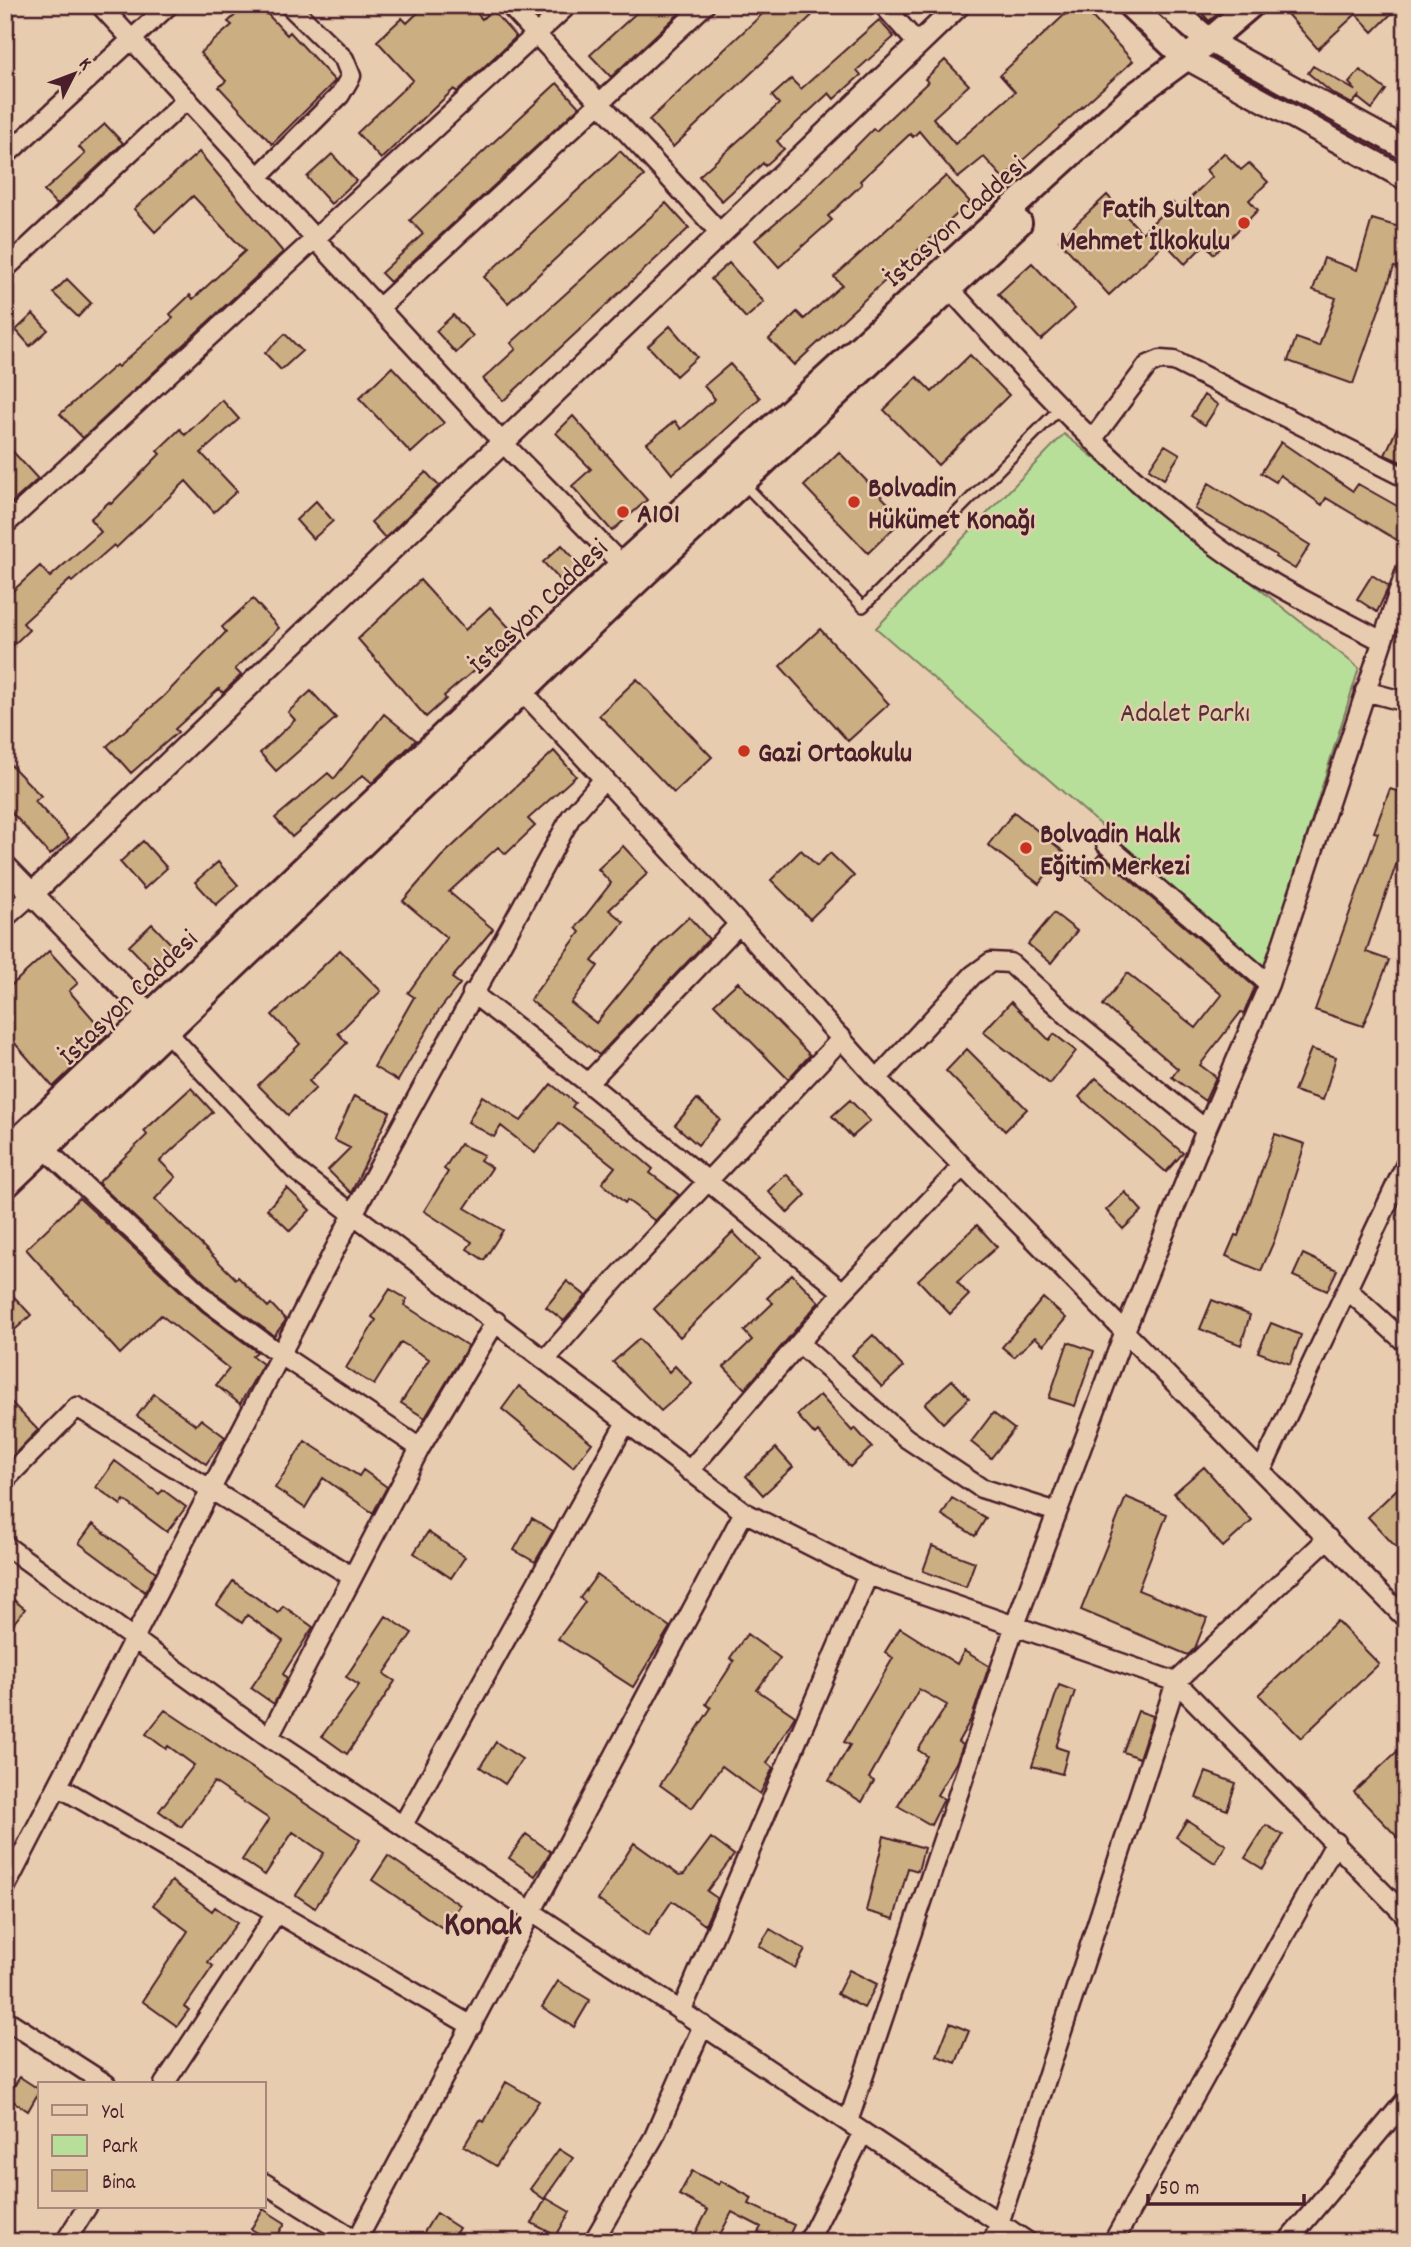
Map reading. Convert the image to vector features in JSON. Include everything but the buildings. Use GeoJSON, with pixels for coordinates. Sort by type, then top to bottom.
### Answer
{"type":"FeatureCollection","features":[{"type":"Feature","properties":{"kind":"main road"},"geometry":{"type":"LineString","coordinates":[[5,1186],[45,1149],[158,1024],[523,692],[629,573],[742,482],[1143,108],[1186,58],[1130,5]]}},
{"type":"Feature","properties":{"kind":"main road"},"geometry":{"type":"LineString","coordinates":[[1167,5],[1209,41]]}},
{"type":"Feature","properties":{"kind":"main road","name":"İstasyon Caddesi"},"geometry":{"type":"LineString","coordinates":[[5,1153],[158,1024],[1123,105],[1209,41],[1251,5]]}},
{"type":"Feature","properties":{"kind":"street"},"geometry":{"type":"LineString","coordinates":[[100,5],[503,443],[629,573]]}},
{"type":"Feature","properties":{"kind":"street"},"geometry":{"type":"LineString","coordinates":[[5,156],[169,5]]}},
{"type":"Feature","properties":{"kind":"street"},"geometry":{"type":"LineString","coordinates":[[258,177],[340,95],[351,76],[344,59],[289,5]]}},
{"type":"Feature","properties":{"kind":"street"},"geometry":{"type":"LineString","coordinates":[[509,5],[721,234]]}},
{"type":"Feature","properties":{"kind":"street"},"geometry":{"type":"LineString","coordinates":[[5,525],[568,5]]}},
{"type":"Feature","properties":{"kind":"street"},"geometry":{"type":"LineString","coordinates":[[380,307],[705,5]]}},
{"type":"Feature","properties":{"kind":"street"},"geometry":{"type":"LineString","coordinates":[[883,5],[918,44]]}},
{"type":"Feature","properties":{"kind":"street"},"geometry":{"type":"LineString","coordinates":[[5,918],[959,5]]}},
{"type":"Feature","properties":{"kind":"street"},"geometry":{"type":"LineString","coordinates":[[1209,41],[1406,149]]}},
{"type":"Feature","properties":{"kind":"street"},"geometry":{"type":"LineString","coordinates":[[1186,58],[1406,178]]}},
{"type":"Feature","properties":{"kind":"street"},"geometry":{"type":"LineString","coordinates":[[5,269],[187,99]]}},
{"type":"Feature","properties":{"kind":"street"},"geometry":{"type":"LineString","coordinates":[[950,289],[1059,409],[1158,501],[1218,548],[1298,597],[1382,641]]}},
{"type":"Feature","properties":{"kind":"street"},"geometry":{"type":"LineString","coordinates":[[1092,440],[1148,365],[1160,360],[1174,361],[1406,478]]}},
{"type":"Feature","properties":{"kind":"street"},"geometry":{"type":"LineString","coordinates":[[848,2122],[1015,1625],[1125,1331],[1206,1129],[1269,984],[1406,570]]}},
{"type":"Feature","properties":{"kind":"street"},"geometry":{"type":"LineString","coordinates":[[1365,691],[1406,702]]}},
{"type":"Feature","properties":{"kind":"street"},"geometry":{"type":"LineString","coordinates":[[523,692],[739,924],[877,1079],[1262,1469],[1406,1619]]}},
{"type":"Feature","properties":{"kind":"street"},"geometry":{"type":"LineString","coordinates":[[5,1888],[352,1216],[472,993],[571,817],[603,780]]}},
{"type":"Feature","properties":{"kind":"street"},"geometry":{"type":"LineString","coordinates":[[1107,844],[1269,984]]}},
{"type":"Feature","properties":{"kind":"street"},"geometry":{"type":"LineString","coordinates":[[5,866],[294,1169],[352,1216],[546,1359],[689,1471],[744,1512],[868,1575],[1176,1682],[1406,1916]]}},
{"type":"Feature","properties":{"kind":"street"},"geometry":{"type":"LineString","coordinates":[[588,1083],[739,924]]}},
{"type":"Feature","properties":{"kind":"street"},"geometry":{"type":"LineString","coordinates":[[877,1079],[973,975],[991,962],[1010,963],[1079,1025],[1206,1129]]}},
{"type":"Feature","properties":{"kind":"street"},"geometry":{"type":"LineString","coordinates":[[472,993],[588,1083],[843,1292]]}},
{"type":"Feature","properties":{"kind":"street"},"geometry":{"type":"LineString","coordinates":[[546,1359],[842,1038]]}},
{"type":"Feature","properties":{"kind":"street"},"geometry":{"type":"LineString","coordinates":[[45,1149],[210,1303],[281,1355],[420,1448]]}},
{"type":"Feature","properties":{"kind":"street"},"geometry":{"type":"LineString","coordinates":[[1262,1469],[1406,1164]]}},
{"type":"Feature","properties":{"kind":"street"},"geometry":{"type":"LineString","coordinates":[[689,1471],[843,1292],[962,1167]]}},
{"type":"Feature","properties":{"kind":"street"},"geometry":{"type":"LineString","coordinates":[[1348,1290],[1406,1343]]}},
{"type":"Feature","properties":{"kind":"street"},"geometry":{"type":"LineString","coordinates":[[269,1737],[420,1448],[496,1321]]}},
{"type":"Feature","properties":{"kind":"street"},"geometry":{"type":"LineString","coordinates":[[800,1344],[906,1438],[970,1481],[981,1488],[1057,1512]]}},
{"type":"Feature","properties":{"kind":"street"},"geometry":{"type":"LineString","coordinates":[[5,1480],[77,1407],[351,1576]]}},
{"type":"Feature","properties":{"kind":"street"},"geometry":{"type":"LineString","coordinates":[[403,1825],[626,1422]]}},
{"type":"Feature","properties":{"kind":"street"},"geometry":{"type":"LineString","coordinates":[[266,2184],[357,2241],[744,1512]]}},
{"type":"Feature","properties":{"kind":"street"},"geometry":{"type":"LineString","coordinates":[[993,2242],[1176,1682],[1328,1538]]}},
{"type":"Feature","properties":{"kind":"street"},"geometry":{"type":"LineString","coordinates":[[5,1545],[269,1737],[1028,2242]]}},
{"type":"Feature","properties":{"kind":"street"},"geometry":{"type":"LineString","coordinates":[[681,2012],[868,1575]]}},
{"type":"Feature","properties":{"kind":"street"},"geometry":{"type":"LineString","coordinates":[[58,1786],[472,2026]]}},
{"type":"Feature","properties":{"kind":"street"},"geometry":{"type":"LineString","coordinates":[[1113,2242],[1336,1842]]}},
{"type":"Feature","properties":{"kind":"street"},"geometry":{"type":"LineString","coordinates":[[165,2082],[277,1912]]}},
{"type":"Feature","properties":{"kind":"street"},"geometry":{"type":"LineString","coordinates":[[5,2019],[103,2082]]}},
{"type":"Feature","properties":{"kind":"street"},"geometry":{"type":"LineString","coordinates":[[593,2242],[654,2137],[703,2025]]}},
{"type":"Feature","properties":{"kind":"street"},"geometry":{"type":"LineString","coordinates":[[1287,2242],[1406,2100]]}},
{"type":"Feature","properties":{"kind":"street"},"geometry":{"type":"LineString","coordinates":[[808,2242],[863,2132]]}},
{"type":"Feature","properties":{"kind":"street"},"geometry":{"type":"LineString","coordinates":[[65,2242],[86,2208]]}},
{"type":"Feature","properties":{"kind":"lane"},"geometry":{"type":"LineString","coordinates":[[742,482],[863,607],[1059,409]]}},
{"type":"Feature","properties":{"kind":"green space","name":"Adalet Parkı"},"geometry":{"type":"Polygon","coordinates":[[[1064,434],[1359,668],[1265,969],[876,628],[1064,434]]]}},
{"type":"Feature","properties":{"kind":"place","name":"Fatih Sultan Mehmet İlkokulu"},"geometry":{"type":"Point","coordinates":[1244,223]}},
{"type":"Feature","properties":{"kind":"place","name":"Bolvadin Hükümet Konağı"},"geometry":{"type":"Point","coordinates":[854,502]}},
{"type":"Feature","properties":{"kind":"place","name":"A101"},"geometry":{"type":"Point","coordinates":[623,512]}},
{"type":"Feature","properties":{"kind":"place","name":"Gazi Ortaokulu"},"geometry":{"type":"Point","coordinates":[744,751]}},
{"type":"Feature","properties":{"kind":"place","name":"Bolvadin Halk Eğitim Merkezi"},"geometry":{"type":"Point","coordinates":[1026,848]}},
{"type":"Feature","properties":{"kind":"district","name":"Konak"},"geometry":{"type":"Point","coordinates":[483,1922]}}]}
